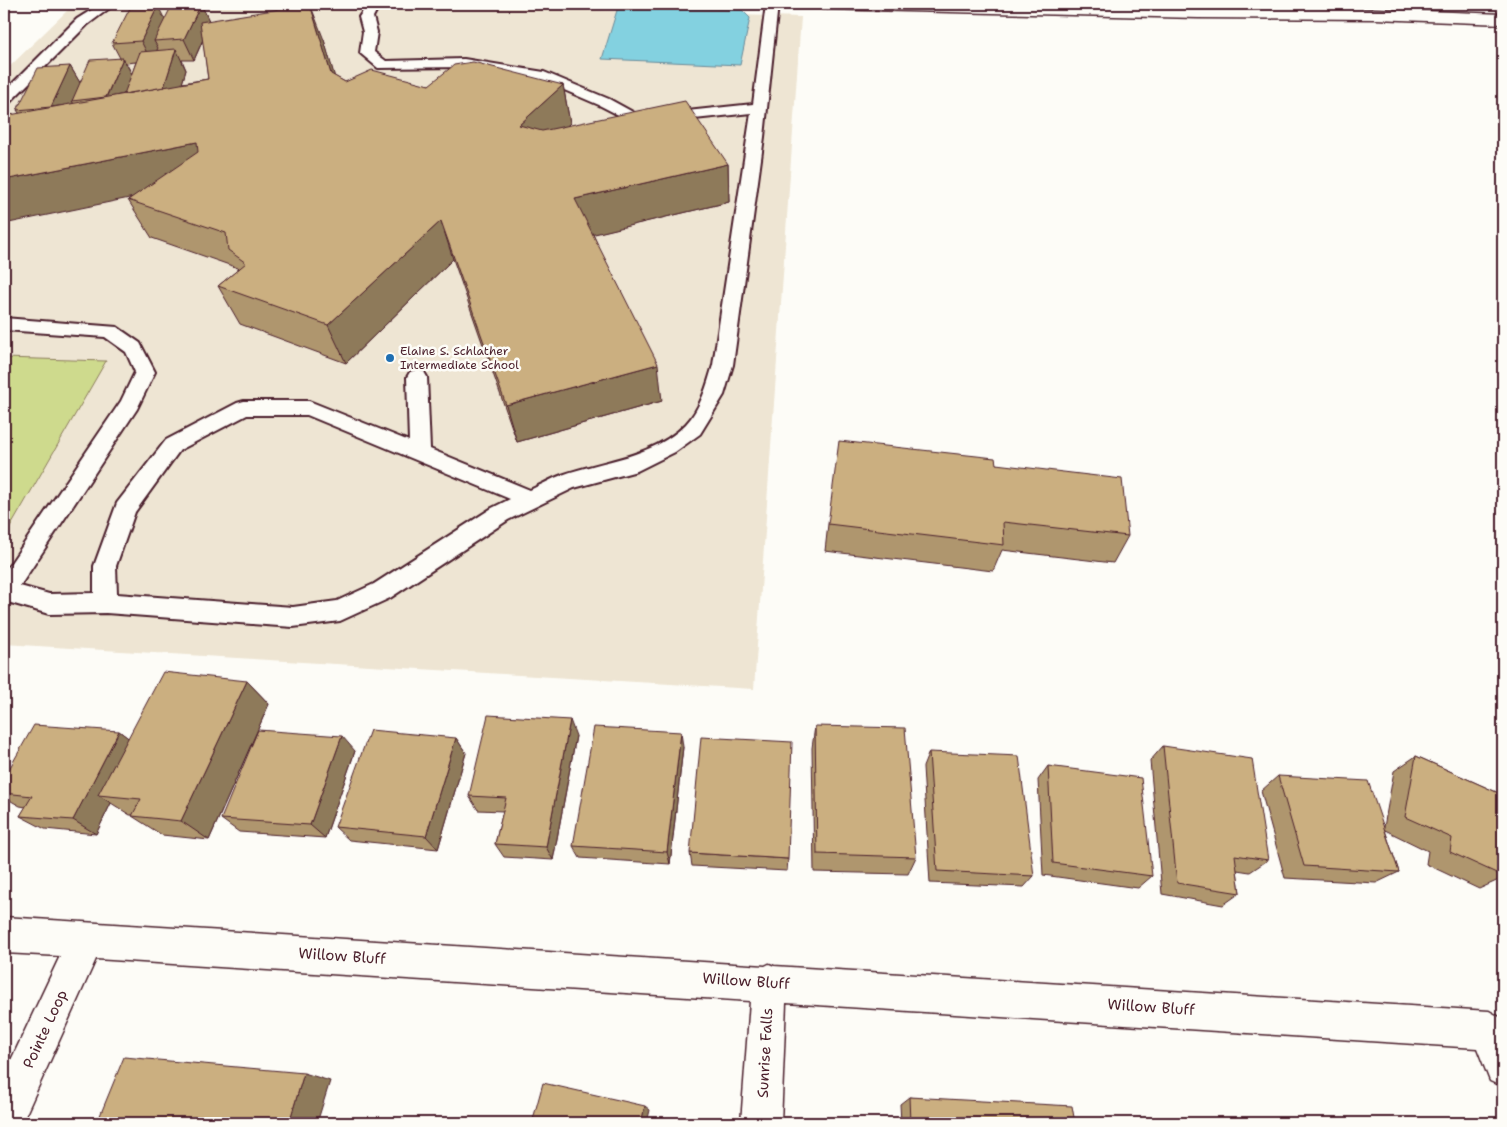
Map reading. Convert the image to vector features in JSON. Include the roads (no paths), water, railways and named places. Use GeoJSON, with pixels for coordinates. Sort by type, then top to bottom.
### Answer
{"type":"FeatureCollection","features":[{"type":"Feature","properties":{"kind":"street"},"geometry":{"type":"LineString","coordinates":[[823,4],[1198,14],[1376,14],[1503,19]]}},
{"type":"Feature","properties":{"kind":"street"},"geometry":{"type":"LineString","coordinates":[[1376,14],[1503,5]]}},
{"type":"Feature","properties":{"kind":"street","name":"Willow Bluff"},"geometry":{"type":"LineString","coordinates":[[4,935],[769,982],[1489,1030],[1503,1068]]}},
{"type":"Feature","properties":{"kind":"street","name":"Pointe Loop"},"geometry":{"type":"LineString","coordinates":[[4,1118],[86,940]]}},
{"type":"Feature","properties":{"kind":"street","name":"Sunrise Falls"},"geometry":{"type":"LineString","coordinates":[[762,1123],[769,982]]}},
{"type":"Feature","properties":{"kind":"lane"},"geometry":{"type":"LineString","coordinates":[[4,100],[82,22],[109,4]]}},
{"type":"Feature","properties":{"kind":"lane"},"geometry":{"type":"LineString","coordinates":[[374,4],[366,17],[370,32],[367,52],[383,65],[464,63],[544,76],[604,102],[638,121],[758,108]]}},
{"type":"Feature","properties":{"kind":"lane"},"geometry":{"type":"LineString","coordinates":[[4,324],[110,331],[133,348],[145,372],[130,404],[4,591],[49,604],[106,603],[293,617],[340,611],[382,591],[500,514],[568,481],[630,466],[668,447],[694,430],[714,395],[723,365],[772,4]]}},
{"type":"Feature","properties":{"kind":"lane"},"geometry":{"type":"LineString","coordinates":[[417,377],[420,452]]}},
{"type":"Feature","properties":{"kind":"lane"},"geometry":{"type":"LineString","coordinates":[[106,603],[105,566],[125,509],[173,445],[244,408],[310,408],[531,499]]}},
{"type":"Feature","properties":{"kind":"water"},"geometry":{"type":"Polygon","coordinates":[[[618,7],[742,10],[750,18],[740,65],[602,59],[618,7]]]}},
{"type":"Feature","properties":{"kind":"place","name":"Elaine S. Schlather Intermediate School"},"geometry":{"type":"Point","coordinates":[390,358]}}]}
